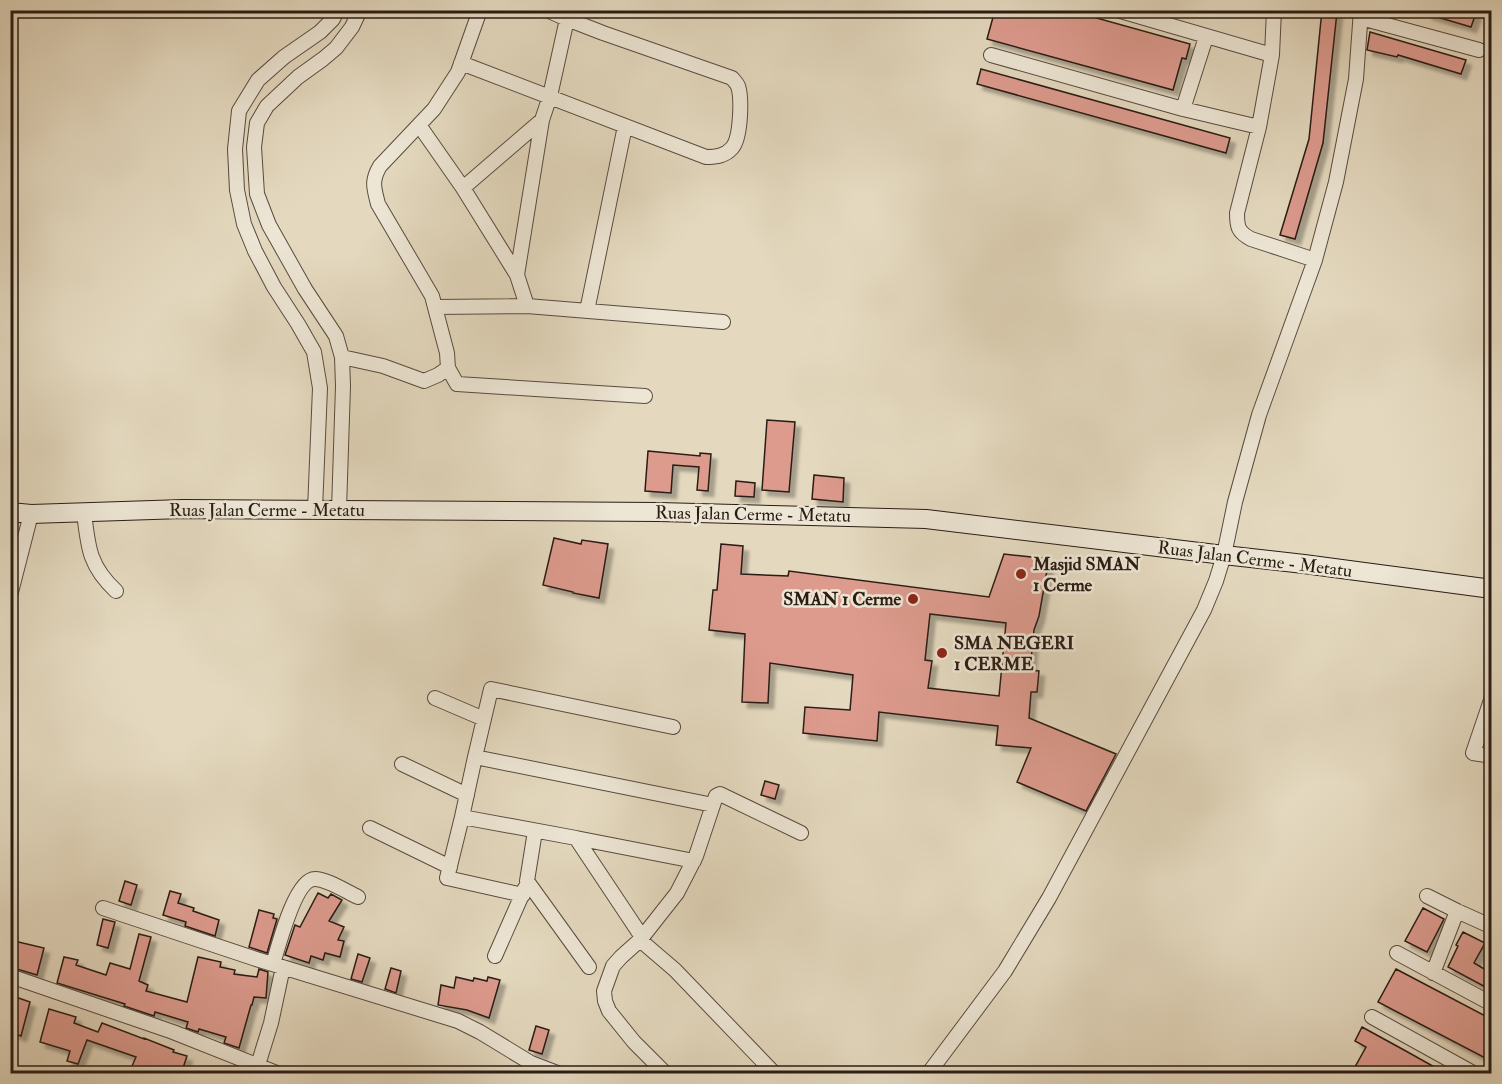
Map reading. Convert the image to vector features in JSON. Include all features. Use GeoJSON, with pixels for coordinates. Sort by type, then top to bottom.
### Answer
{"type":"FeatureCollection","features":[{"type":"Feature","properties":{"kind":"main road","name":"Ruas Jalan Cerme - Metatu"},"geometry":{"type":"LineString","coordinates":[[10,512],[31,514],[183,509],[659,512],[926,519],[1315,565],[1491,589]]}},
{"type":"Feature","properties":{"kind":"street"},"geometry":{"type":"LineString","coordinates":[[315,510],[320,388],[314,352],[261,262],[244,224],[237,190],[235,149],[238,111],[258,80],[284,57],[320,32],[333,19],[337,10]]}},
{"type":"Feature","properties":{"kind":"street"},"geometry":{"type":"LineString","coordinates":[[339,510],[344,386],[342,357],[336,336],[300,280],[269,225],[257,194],[254,147],[257,123],[267,106],[285,88],[336,48],[352,27],[360,10]]}},
{"type":"Feature","properties":{"kind":"street"},"geometry":{"type":"LineString","coordinates":[[480,10],[458,72],[434,109],[375,174],[374,186],[378,204],[432,296],[447,353],[448,368],[457,384],[645,396]]}},
{"type":"Feature","properties":{"kind":"street"},"geometry":{"type":"LineString","coordinates":[[461,63],[706,157],[716,157],[733,148],[737,140],[740,95],[737,83],[732,78],[603,33],[568,15],[547,10]]}},
{"type":"Feature","properties":{"kind":"street"},"geometry":{"type":"LineString","coordinates":[[1117,10],[1272,54]]}},
{"type":"Feature","properties":{"kind":"street"},"geometry":{"type":"LineString","coordinates":[[1274,10],[1272,54],[1259,127],[1237,213],[1237,225],[1243,234],[1251,239],[1315,260]]}},
{"type":"Feature","properties":{"kind":"street"},"geometry":{"type":"LineString","coordinates":[[928,1074],[1005,971],[1049,898],[1204,610],[1216,581],[1259,415],[1315,260],[1336,182],[1354,90],[1361,14],[1479,50]]}},
{"type":"Feature","properties":{"kind":"street"},"geometry":{"type":"LineString","coordinates":[[517,275],[542,120],[550,96],[568,15]]}},
{"type":"Feature","properties":{"kind":"street"},"geometry":{"type":"LineString","coordinates":[[1183,109],[1206,37]]}},
{"type":"Feature","properties":{"kind":"street"},"geometry":{"type":"LineString","coordinates":[[992,55],[1183,109],[1259,127]]}},
{"type":"Feature","properties":{"kind":"street"},"geometry":{"type":"LineString","coordinates":[[238,111],[257,123]]}},
{"type":"Feature","properties":{"kind":"street"},"geometry":{"type":"LineString","coordinates":[[463,188],[542,120]]}},
{"type":"Feature","properties":{"kind":"street"},"geometry":{"type":"LineString","coordinates":[[419,125],[463,188],[517,275],[527,306]]}},
{"type":"Feature","properties":{"kind":"street"},"geometry":{"type":"LineString","coordinates":[[587,310],[625,126]]}},
{"type":"Feature","properties":{"kind":"street"},"geometry":{"type":"LineString","coordinates":[[261,262],[283,251]]}},
{"type":"Feature","properties":{"kind":"street"},"geometry":{"type":"LineString","coordinates":[[278,292],[300,280]]}},
{"type":"Feature","properties":{"kind":"street"},"geometry":{"type":"LineString","coordinates":[[435,307],[527,306],[723,322]]}},
{"type":"Feature","properties":{"kind":"street"},"geometry":{"type":"LineString","coordinates":[[342,357],[383,366],[424,381],[448,368]]}},
{"type":"Feature","properties":{"kind":"street"},"geometry":{"type":"LineString","coordinates":[[84,512],[94,563],[104,580],[116,591]]}},
{"type":"Feature","properties":{"kind":"street"},"geometry":{"type":"LineString","coordinates":[[10,596],[31,514]]}},
{"type":"Feature","properties":{"kind":"street"},"geometry":{"type":"LineString","coordinates":[[523,895],[447,878],[491,689],[673,727]]}},
{"type":"Feature","properties":{"kind":"street"},"geometry":{"type":"LineString","coordinates":[[1491,697],[1473,753],[1491,756]]}},
{"type":"Feature","properties":{"kind":"street"},"geometry":{"type":"LineString","coordinates":[[435,698],[484,719]]}},
{"type":"Feature","properties":{"kind":"street"},"geometry":{"type":"LineString","coordinates":[[475,757],[713,805]]}},
{"type":"Feature","properties":{"kind":"street"},"geometry":{"type":"LineString","coordinates":[[402,764],[467,795]]}},
{"type":"Feature","properties":{"kind":"street"},"geometry":{"type":"LineString","coordinates":[[666,1074],[634,1042],[609,1011],[604,991],[613,966],[641,938],[677,893],[694,861],[717,794],[801,833]]}},
{"type":"Feature","properties":{"kind":"street"},"geometry":{"type":"LineString","coordinates":[[462,817],[694,861]]}},
{"type":"Feature","properties":{"kind":"street"},"geometry":{"type":"LineString","coordinates":[[370,828],[450,867]]}},
{"type":"Feature","properties":{"kind":"street"},"geometry":{"type":"LineString","coordinates":[[495,956],[523,895],[535,831]]}},
{"type":"Feature","properties":{"kind":"street"},"geometry":{"type":"LineString","coordinates":[[576,838],[641,938],[775,1074]]}},
{"type":"Feature","properties":{"kind":"street"},"geometry":{"type":"LineString","coordinates":[[258,1065],[271,1023],[278,965],[289,912],[300,892],[308,882],[314,879],[358,897]]}},
{"type":"Feature","properties":{"kind":"street"},"geometry":{"type":"LineString","coordinates":[[527,881],[589,967]]}},
{"type":"Feature","properties":{"kind":"street"},"geometry":{"type":"LineString","coordinates":[[1427,896],[1488,925]]}},
{"type":"Feature","properties":{"kind":"street"},"geometry":{"type":"LineString","coordinates":[[103,908],[458,1021],[480,1032],[540,1070],[560,1074]]}},
{"type":"Feature","properties":{"kind":"street"},"geometry":{"type":"LineString","coordinates":[[1433,973],[1457,911]]}},
{"type":"Feature","properties":{"kind":"street"},"geometry":{"type":"LineString","coordinates":[[1397,953],[1491,1005]]}},
{"type":"Feature","properties":{"kind":"street"},"geometry":{"type":"LineString","coordinates":[[10,976],[173,1032],[279,1074]]}},
{"type":"Feature","properties":{"kind":"street"},"geometry":{"type":"LineString","coordinates":[[1372,1017],[1475,1074]]}},
{"type":"Feature","properties":{"kind":"building"},"geometry":{"type":"Polygon","coordinates":[[[995,10],[1068,10],[1190,44],[1186,59],[1182,58],[1173,90],[987,39],[995,10]]]}},
{"type":"Feature","properties":{"kind":"building"},"geometry":{"type":"Polygon","coordinates":[[[1322,10],[1337,12],[1323,143],[1295,239],[1280,235],[1309,139],[1322,10]]]}},
{"type":"Feature","properties":{"kind":"building"},"geometry":{"type":"Polygon","coordinates":[[[1427,10],[1469,10],[1476,13],[1471,27],[1427,14],[1427,10]]]}},
{"type":"Feature","properties":{"kind":"building"},"geometry":{"type":"Polygon","coordinates":[[[1370,32],[1466,60],[1461,74],[1398,55],[1397,57],[1367,50],[1370,32]]]}},
{"type":"Feature","properties":{"kind":"building"},"geometry":{"type":"Polygon","coordinates":[[[981,69],[1230,138],[1226,153],[977,84],[981,69]]]}},
{"type":"Feature","properties":{"kind":"building"},"geometry":{"type":"Polygon","coordinates":[[[767,420],[795,422],[789,492],[762,490],[767,420]]]}},
{"type":"Feature","properties":{"kind":"building"},"geometry":{"type":"Polygon","coordinates":[[[648,451],[700,456],[700,453],[711,454],[708,491],[697,490],[699,467],[673,465],[671,493],[645,491],[648,451]]]}},
{"type":"Feature","properties":{"kind":"building"},"geometry":{"type":"Polygon","coordinates":[[[814,475],[844,478],[843,502],[812,499],[814,475]]]}},
{"type":"Feature","properties":{"kind":"building"},"geometry":{"type":"Polygon","coordinates":[[[736,481],[755,483],[754,497],[735,496],[736,481]]]}},
{"type":"Feature","properties":{"kind":"building"},"geometry":{"type":"Polygon","coordinates":[[[554,538],[581,544],[582,540],[608,544],[599,598],[543,585],[554,538]]]}},
{"type":"Feature","properties":{"kind":"building"},"geometry":{"type":"Polygon","coordinates":[[[721,544],[743,546],[741,574],[788,576],[789,571],[989,597],[1004,554],[1049,559],[1039,616],[1034,630],[1030,670],[1039,671],[1037,692],[1031,692],[1029,718],[1116,754],[1086,811],[1017,782],[1031,748],[996,745],[998,726],[879,712],[877,741],[803,733],[805,707],[850,710],[853,675],[770,663],[768,703],[742,702],[745,634],[709,630],[713,590],[717,590],[721,544]],[[930,614],[925,660],[932,661],[928,688],[999,696],[1006,623],[930,614]]]}},
{"type":"Feature","properties":{"kind":"building"},"geometry":{"type":"Polygon","coordinates":[[[765,781],[779,785],[775,799],[761,795],[765,781]]]}},
{"type":"Feature","properties":{"kind":"building"},"geometry":{"type":"Polygon","coordinates":[[[125,881],[137,885],[131,905],[119,901],[125,881]]]}},
{"type":"Feature","properties":{"kind":"building"},"geometry":{"type":"Polygon","coordinates":[[[170,891],[181,894],[178,903],[219,920],[215,936],[185,926],[186,922],[163,915],[170,891]]]}},
{"type":"Feature","properties":{"kind":"building"},"geometry":{"type":"Polygon","coordinates":[[[318,893],[328,898],[331,894],[342,900],[329,921],[344,927],[338,940],[344,941],[340,957],[325,953],[323,960],[311,956],[309,963],[285,955],[295,925],[300,927],[318,893]]]}},
{"type":"Feature","properties":{"kind":"building"},"geometry":{"type":"Polygon","coordinates":[[[1423,908],[1444,919],[1427,952],[1405,941],[1423,908]]]}},
{"type":"Feature","properties":{"kind":"building"},"geometry":{"type":"Polygon","coordinates":[[[259,910],[274,914],[273,918],[277,919],[267,953],[249,947],[259,910]]]}},
{"type":"Feature","properties":{"kind":"building"},"geometry":{"type":"Polygon","coordinates":[[[103,919],[115,922],[108,948],[97,945],[103,919]]]}},
{"type":"Feature","properties":{"kind":"building"},"geometry":{"type":"Polygon","coordinates":[[[1463,932],[1485,943],[1474,963],[1491,973],[1491,990],[1448,967],[1463,932]]]}},
{"type":"Feature","properties":{"kind":"building"},"geometry":{"type":"Polygon","coordinates":[[[139,934],[151,937],[139,981],[148,985],[146,991],[187,1002],[198,957],[221,962],[220,967],[235,970],[234,974],[257,977],[259,969],[268,972],[266,998],[254,997],[239,1048],[224,1043],[226,1037],[199,1029],[198,1032],[186,1028],[188,1022],[155,1012],[154,1016],[124,1006],[125,1004],[57,983],[64,957],[78,960],[76,965],[106,975],[110,963],[130,969],[139,934]]]}},
{"type":"Feature","properties":{"kind":"building"},"geometry":{"type":"Polygon","coordinates":[[[10,940],[44,948],[37,975],[10,967],[10,940]]]}},
{"type":"Feature","properties":{"kind":"building"},"geometry":{"type":"Polygon","coordinates":[[[358,954],[370,958],[362,982],[351,979],[358,954]]]}},
{"type":"Feature","properties":{"kind":"building"},"geometry":{"type":"Polygon","coordinates":[[[391,968],[401,971],[396,993],[385,989],[391,968]]]}},
{"type":"Feature","properties":{"kind":"building"},"geometry":{"type":"Polygon","coordinates":[[[1396,969],[1491,1019],[1491,1034],[1487,1042],[1491,1045],[1491,1061],[1378,1002],[1396,969]]]}},
{"type":"Feature","properties":{"kind":"building"},"geometry":{"type":"Polygon","coordinates":[[[456,977],[473,981],[474,978],[487,981],[488,977],[500,980],[489,1018],[467,1010],[438,1005],[441,985],[454,988],[456,977]]]}},
{"type":"Feature","properties":{"kind":"building"},"geometry":{"type":"Polygon","coordinates":[[[10,995],[30,1002],[21,1036],[10,1032],[10,995]]]}},
{"type":"Feature","properties":{"kind":"building"},"geometry":{"type":"Polygon","coordinates":[[[49,1009],[76,1017],[74,1023],[98,1032],[102,1023],[187,1056],[181,1074],[151,1074],[132,1066],[136,1057],[87,1040],[78,1064],[67,1061],[70,1051],[40,1042],[49,1009]]]}},
{"type":"Feature","properties":{"kind":"building"},"geometry":{"type":"Polygon","coordinates":[[[536,1026],[549,1030],[542,1054],[529,1050],[536,1026]]]}},
{"type":"Feature","properties":{"kind":"building"},"geometry":{"type":"Polygon","coordinates":[[[1362,1027],[1447,1074],[1368,1074],[1355,1067],[1366,1047],[1355,1041],[1362,1027]]]}},
{"type":"Feature","properties":{"kind":"place","name":"Masjid SMAN 1 Cerme"},"geometry":{"type":"Point","coordinates":[1021,574]}},
{"type":"Feature","properties":{"kind":"place","name":"SMAN 1 Cerme"},"geometry":{"type":"Point","coordinates":[913,599]}},
{"type":"Feature","properties":{"kind":"place","name":"SMA NEGERI 1 CERME"},"geometry":{"type":"Point","coordinates":[942,653]}}]}
